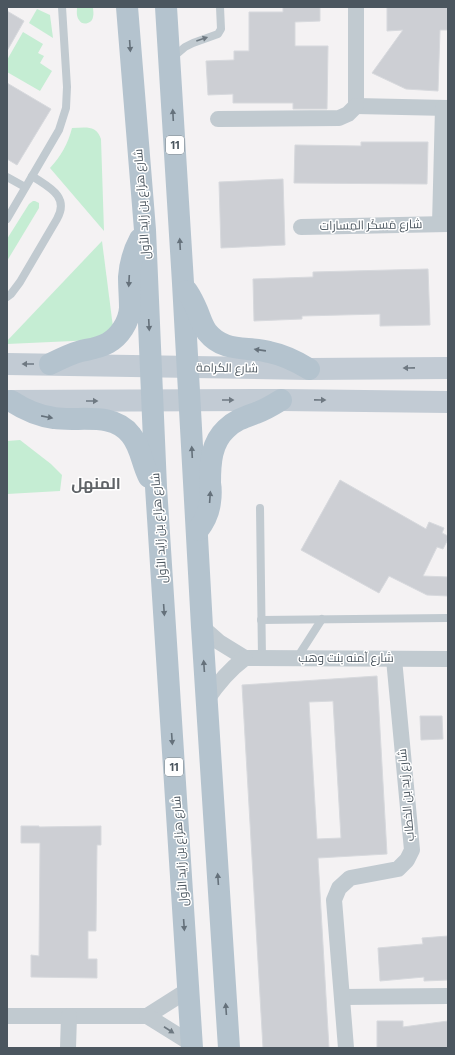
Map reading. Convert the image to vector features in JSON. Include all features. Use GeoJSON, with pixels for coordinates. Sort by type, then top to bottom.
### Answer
{"type":"FeatureCollection","features":[{"type":"Feature","properties":{"kind":"main road","name":"شارع هزاع بن زايد الأول"},"geometry":{"type":"LineString","coordinates":[[127,7],[145,230],[156,487],[192,1046]]}},
{"type":"Feature","properties":{"kind":"main road","name":"11"},"geometry":{"type":"LineString","coordinates":[[166,7],[206,701],[229,1048]]}},
{"type":"Feature","properties":{"kind":"main road"},"geometry":{"type":"LineString","coordinates":[[50,364],[71,354],[101,347],[115,338],[125,325],[130,308],[129,282],[131,264],[145,230]]}},
{"type":"Feature","properties":{"kind":"main road"},"geometry":{"type":"LineString","coordinates":[[183,283],[193,300],[205,329],[212,338],[231,348],[258,350],[290,358],[309,369]]}},
{"type":"Feature","properties":{"kind":"main road","name":"شارع الكرامة"},"geometry":{"type":"LineString","coordinates":[[7,364],[187,368],[448,368]]}},
{"type":"Feature","properties":{"kind":"main road"},"geometry":{"type":"LineString","coordinates":[[9,401],[281,400],[448,402]]}},
{"type":"Feature","properties":{"kind":"main road"},"geometry":{"type":"LineString","coordinates":[[196,532],[204,522],[209,509],[211,492],[211,458],[220,436],[225,430],[239,420],[265,410],[281,400]]}},
{"type":"Feature","properties":{"kind":"main road"},"geometry":{"type":"LineString","coordinates":[[9,401],[28,411],[46,417],[105,420],[119,425],[135,440],[146,471],[156,487]]}},
{"type":"Feature","properties":{"kind":"street"},"geometry":{"type":"LineString","coordinates":[[218,119],[339,118],[348,114],[356,106],[356,7]]}},
{"type":"Feature","properties":{"kind":"street"},"geometry":{"type":"LineString","coordinates":[[356,106],[446,108]]}},
{"type":"Feature","properties":{"kind":"street","name":"شارع مَسكَر المِسارات"},"geometry":{"type":"LineString","coordinates":[[302,227],[444,224],[446,108]]}},
{"type":"Feature","properties":{"kind":"street"},"geometry":{"type":"LineString","coordinates":[[202,627],[219,642],[245,658],[229,672],[206,701]]}},
{"type":"Feature","properties":{"kind":"street","name":"شارع آمنه بنت وهب"},"geometry":{"type":"LineString","coordinates":[[245,658],[448,659]]}},
{"type":"Feature","properties":{"kind":"street","name":"شارع زيد بن الخطاب"},"geometry":{"type":"LineString","coordinates":[[346,1048],[334,900],[339,888],[350,878],[398,869],[407,860],[412,850],[394,659]]}},
{"type":"Feature","properties":{"kind":"street"},"geometry":{"type":"LineString","coordinates":[[7,1016],[147,1016],[188,990]]}},
{"type":"Feature","properties":{"kind":"street"},"geometry":{"type":"LineString","coordinates":[[343,997],[448,996]]}},
{"type":"Feature","properties":{"kind":"street"},"geometry":{"type":"LineString","coordinates":[[68,1016],[68,1048]]}},
{"type":"Feature","properties":{"kind":"street"},"geometry":{"type":"LineString","coordinates":[[147,1016],[192,1046]]}},
{"type":"Feature","properties":{"kind":"lane"},"geometry":{"type":"LineString","coordinates":[[8,216],[59,130],[66,108],[67,88],[62,7]]}},
{"type":"Feature","properties":{"kind":"lane"},"geometry":{"type":"LineString","coordinates":[[170,60],[181,50],[193,43],[218,34],[221,29],[220,7]]}},
{"type":"Feature","properties":{"kind":"lane"},"geometry":{"type":"LineString","coordinates":[[7,297],[20,282],[60,214],[61,202],[55,192],[32,176]]}},
{"type":"Feature","properties":{"kind":"lane"},"geometry":{"type":"LineString","coordinates":[[7,177],[25,187]]}},
{"type":"Feature","properties":{"kind":"lane"},"geometry":{"type":"LineString","coordinates":[[260,508],[262,658]]}},
{"type":"Feature","properties":{"kind":"lane"},"geometry":{"type":"LineString","coordinates":[[261,620],[448,618]]}},
{"type":"Feature","properties":{"kind":"lane"},"geometry":{"type":"LineString","coordinates":[[297,658],[322,619]]}},
{"type":"Feature","properties":{"kind":"green space"},"geometry":{"type":"Polygon","coordinates":[[[77,7],[93,7],[93,16],[89,23],[84,24],[80,22],[77,17],[77,7]]]}},
{"type":"Feature","properties":{"kind":"green space"},"geometry":{"type":"Polygon","coordinates":[[[37,9],[50,15],[53,38],[29,23],[37,9]]]}},
{"type":"Feature","properties":{"kind":"green space"},"geometry":{"type":"Polygon","coordinates":[[[23,32],[43,44],[38,53],[44,56],[40,63],[52,71],[40,91],[7,72],[7,60],[23,32]]]}},
{"type":"Feature","properties":{"kind":"green space"},"geometry":{"type":"Polygon","coordinates":[[[72,128],[93,129],[99,134],[101,139],[104,231],[50,168],[64,150],[72,128]]]}},
{"type":"Feature","properties":{"kind":"green space"},"geometry":{"type":"Polygon","coordinates":[[[33,201],[39,203],[39,208],[7,261],[7,239],[29,204],[33,201]]]}},
{"type":"Feature","properties":{"kind":"green space"},"geometry":{"type":"Polygon","coordinates":[[[102,241],[113,327],[95,340],[7,344],[7,341],[102,241]]]}},
{"type":"Feature","properties":{"kind":"green space"},"geometry":{"type":"Polygon","coordinates":[[[20,440],[51,464],[62,475],[60,491],[7,494],[7,441],[20,440]]]}},
{"type":"Feature","properties":{"kind":"building"},"geometry":{"type":"Polygon","coordinates":[[[283,7],[320,7],[320,21],[295,22],[295,46],[328,46],[327,109],[293,109],[293,103],[233,103],[233,94],[208,95],[206,61],[234,60],[234,51],[249,51],[249,12],[283,12],[283,7]]]}},
{"type":"Feature","properties":{"kind":"building"},"geometry":{"type":"Polygon","coordinates":[[[387,7],[448,7],[448,30],[440,30],[438,91],[406,89],[372,73],[403,30],[387,31],[387,7]]]}},
{"type":"Feature","properties":{"kind":"building"},"geometry":{"type":"Polygon","coordinates":[[[7,11],[24,21],[7,51],[7,11]]]}},
{"type":"Feature","properties":{"kind":"building"},"geometry":{"type":"Polygon","coordinates":[[[7,83],[51,109],[17,165],[7,159],[7,83]]]}},
{"type":"Feature","properties":{"kind":"building"},"geometry":{"type":"Polygon","coordinates":[[[361,142],[428,142],[427,184],[294,183],[295,145],[361,146],[361,142]]]}},
{"type":"Feature","properties":{"kind":"building"},"geometry":{"type":"Polygon","coordinates":[[[283,179],[285,245],[221,248],[219,182],[283,179]]]}},
{"type":"Feature","properties":{"kind":"building"},"geometry":{"type":"Polygon","coordinates":[[[428,269],[430,325],[380,326],[380,314],[302,316],[302,319],[254,321],[253,279],[313,277],[313,272],[428,269]]]}},
{"type":"Feature","properties":{"kind":"building"},"geometry":{"type":"Polygon","coordinates":[[[340,480],[426,529],[429,522],[444,528],[442,533],[448,536],[448,539],[443,549],[437,547],[423,576],[448,577],[448,596],[427,595],[389,576],[379,593],[301,550],[340,480]]]}},
{"type":"Feature","properties":{"kind":"building"},"geometry":{"type":"Polygon","coordinates":[[[377,676],[387,854],[318,858],[329,1048],[263,1048],[242,685],[377,676]],[[333,701],[309,702],[317,839],[341,838],[333,701]]]}},
{"type":"Feature","properties":{"kind":"building"},"geometry":{"type":"Polygon","coordinates":[[[420,716],[442,716],[443,739],[421,740],[420,716]]]}},
{"type":"Feature","properties":{"kind":"building"},"geometry":{"type":"Polygon","coordinates":[[[21,826],[101,826],[101,845],[97,845],[96,931],[88,931],[88,959],[97,959],[97,978],[31,977],[31,955],[39,956],[40,843],[21,843],[21,826]]]}},
{"type":"Feature","properties":{"kind":"building"},"geometry":{"type":"Polygon","coordinates":[[[448,936],[448,980],[424,981],[424,977],[380,981],[378,948],[423,944],[422,938],[448,936]]]}},
{"type":"Feature","properties":{"kind":"building"},"geometry":{"type":"Polygon","coordinates":[[[377,1021],[403,1021],[403,1027],[448,1021],[448,1048],[377,1048],[377,1021]]]}},
{"type":"Feature","properties":{"kind":"district","name":"المنهل"},"geometry":{"type":"Point","coordinates":[96,483]}}]}
